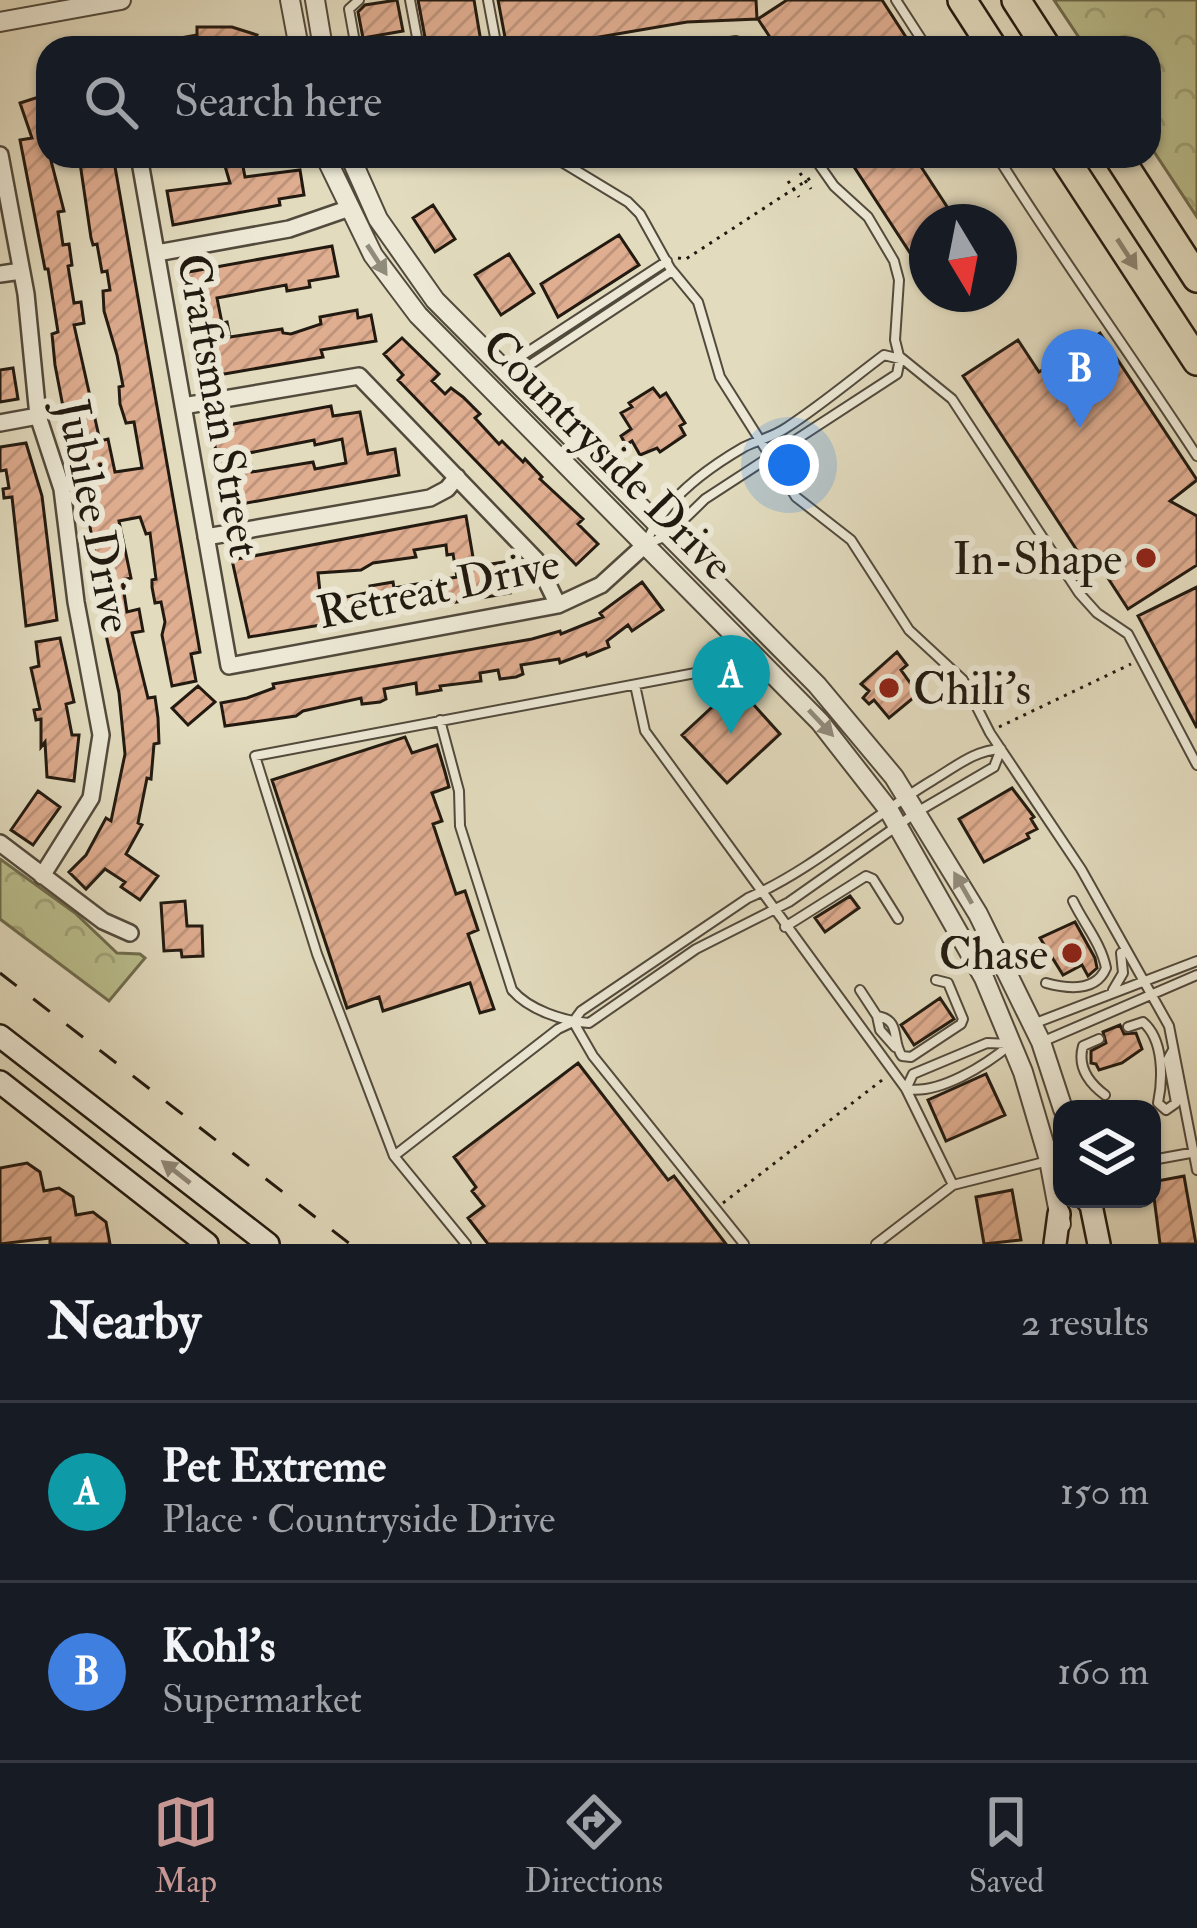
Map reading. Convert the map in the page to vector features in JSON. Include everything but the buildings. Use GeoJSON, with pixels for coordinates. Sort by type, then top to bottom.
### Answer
{"type":"FeatureCollection","features":[{"type":"Feature","properties":{"kind":"highway"},"geometry":{"type":"LineString","coordinates":[[962,0],[985,36]]}},
{"type":"Feature","properties":{"kind":"highway"},"geometry":{"type":"LineString","coordinates":[[1016,0],[1039,36]]}},
{"type":"Feature","properties":{"kind":"highway"},"geometry":{"type":"LineString","coordinates":[[1071,168],[1197,361]]}},
{"type":"Feature","properties":{"kind":"highway"},"geometry":{"type":"LineString","coordinates":[[1126,168],[1197,278]]}},
{"type":"Feature","properties":{"kind":"main road"},"geometry":{"type":"LineString","coordinates":[[0,1036],[268,1244]]}},
{"type":"Feature","properties":{"kind":"main road"},"geometry":{"type":"LineString","coordinates":[[0,1082],[207,1244]]}},
{"type":"Feature","properties":{"kind":"main road"},"geometry":{"type":"LineString","coordinates":[[1092,1208],[1099,1244]]}},
{"type":"Feature","properties":{"kind":"main road"},"geometry":{"type":"LineString","coordinates":[[1054,1244],[1059,1214]]}},
{"type":"Feature","properties":{"kind":"street"},"geometry":{"type":"LineString","coordinates":[[0,22],[36,7],[121,0]]}},
{"type":"Feature","properties":{"kind":"street"},"geometry":{"type":"LineString","coordinates":[[290,0],[297,36]]}},
{"type":"Feature","properties":{"kind":"street"},"geometry":{"type":"LineString","coordinates":[[315,0],[321,36]]}},
{"type":"Feature","properties":{"kind":"street","name":"Jubilee Drive"},"geometry":{"type":"LineString","coordinates":[[0,155],[21,271],[38,416],[62,489],[76,602],[101,735],[91,798],[42,875]]}},
{"type":"Feature","properties":{"kind":"street","name":"Craftsman Street"},"geometry":{"type":"LineString","coordinates":[[142,168],[229,666]]}},
{"type":"Feature","properties":{"kind":"street","name":"Countryside Drive"},"geometry":{"type":"LineString","coordinates":[[330,168],[373,255],[418,315],[820,722],[893,817],[965,942],[1011,1044],[1049,1160],[1065,1244]]}},
{"type":"Feature","properties":{"kind":"street","name":"Countryside Drive"},"geometry":{"type":"LineString","coordinates":[[355,168],[378,219],[415,275],[817,685],[912,804],[978,914],[1037,1033],[1060,1100]]}},
{"type":"Feature","properties":{"kind":"street"},"geometry":{"type":"LineString","coordinates":[[157,254],[289,229],[347,209]]}},
{"type":"Feature","properties":{"kind":"street"},"geometry":{"type":"LineString","coordinates":[[0,274],[21,271]]}},
{"type":"Feature","properties":{"kind":"street"},"geometry":{"type":"LineString","coordinates":[[183,406],[359,376],[536,560],[558,605]]}},
{"type":"Feature","properties":{"kind":"street"},"geometry":{"type":"LineString","coordinates":[[0,423],[38,416]]}},
{"type":"Feature","properties":{"kind":"street"},"geometry":{"type":"LineString","coordinates":[[206,537],[430,497],[447,489],[457,477]]}},
{"type":"Feature","properties":{"kind":"street","name":"Retreat Drive"},"geometry":{"type":"LineString","coordinates":[[229,666],[558,605],[601,584],[646,544]]}},
{"type":"Feature","properties":{"kind":"street"},"geometry":{"type":"LineString","coordinates":[[0,843],[103,921],[130,933]]}},
{"type":"Feature","properties":{"kind":"street"},"geometry":{"type":"LineString","coordinates":[[965,942],[989,964],[1012,1016],[1037,1033]]}},
{"type":"Feature","properties":{"kind":"street"},"geometry":{"type":"LineString","coordinates":[[1011,1044],[1026,1048],[1037,1059],[1053,1109]]}},
{"type":"Feature","properties":{"kind":"street"},"geometry":{"type":"LineString","coordinates":[[1085,1208],[1089,1244]]}},
{"type":"Feature","properties":{"kind":"lane"},"geometry":{"type":"LineString","coordinates":[[354,36],[349,9],[359,0]]}},
{"type":"Feature","properties":{"kind":"lane"},"geometry":{"type":"LineString","coordinates":[[410,0],[417,36]]}},
{"type":"Feature","properties":{"kind":"lane"},"geometry":{"type":"LineString","coordinates":[[488,0],[495,36]]}},
{"type":"Feature","properties":{"kind":"lane"},"geometry":{"type":"LineString","coordinates":[[896,0],[919,36]]}},
{"type":"Feature","properties":{"kind":"lane"},"geometry":{"type":"LineString","coordinates":[[571,168],[634,207],[698,302],[716,367],[798,500],[851,540],[910,630],[960,676],[1001,749],[1072,854],[1169,1026],[1197,1170]]}},
{"type":"Feature","properties":{"kind":"lane"},"geometry":{"type":"LineString","coordinates":[[646,544],[660,529],[897,374],[899,280],[894,261],[868,218],[821,168]]}},
{"type":"Feature","properties":{"kind":"lane"},"geometry":{"type":"LineString","coordinates":[[1005,168],[1197,456]]}},
{"type":"Feature","properties":{"kind":"lane"},"geometry":{"type":"LineString","coordinates":[[507,373],[672,263]]}},
{"type":"Feature","properties":{"kind":"lane"},"geometry":{"type":"LineString","coordinates":[[646,544],[698,478],[805,416],[884,355],[900,358],[949,394],[1079,593],[1128,634],[1197,765]]}},
{"type":"Feature","properties":{"kind":"lane"},"geometry":{"type":"LineString","coordinates":[[466,1244],[394,1156],[317,954],[255,756],[760,661]]}},
{"type":"Feature","properties":{"kind":"lane"},"geometry":{"type":"LineString","coordinates":[[635,685],[645,731],[906,1089],[953,1185]]}},
{"type":"Feature","properties":{"kind":"lane"},"geometry":{"type":"LineString","coordinates":[[440,720],[459,791],[460,826],[512,990],[532,1006],[589,1024],[696,949],[773,909],[984,750],[1001,749]]}},
{"type":"Feature","properties":{"kind":"lane"},"geometry":{"type":"LineString","coordinates":[[394,1156],[573,1022],[580,1011],[762,892],[912,804],[994,767],[1001,749]]}},
{"type":"Feature","properties":{"kind":"lane"},"geometry":{"type":"LineString","coordinates":[[785,927],[866,876],[873,878],[898,919]]}},
{"type":"Feature","properties":{"kind":"lane"},"geometry":{"type":"LineString","coordinates":[[1046,983],[1067,988],[1091,984],[1106,968],[1098,943],[1073,901]]}},
{"type":"Feature","properties":{"kind":"lane"},"geometry":{"type":"LineString","coordinates":[[1113,990],[1123,973],[1121,945]]}},
{"type":"Feature","properties":{"kind":"lane"},"geometry":{"type":"LineString","coordinates":[[1037,1033],[1113,990],[1197,961]]}},
{"type":"Feature","properties":{"kind":"lane"},"geometry":{"type":"LineString","coordinates":[[1037,1033],[1197,975]]}},
{"type":"Feature","properties":{"kind":"lane"},"geometry":{"type":"LineString","coordinates":[[860,990],[877,1016],[886,1017],[894,1026],[895,1047],[902,1056],[911,1057],[961,1024],[962,1012],[947,982],[936,980]]}},
{"type":"Feature","properties":{"kind":"lane"},"geometry":{"type":"LineString","coordinates":[[573,1022],[593,1056],[744,1244]]}},
{"type":"Feature","properties":{"kind":"lane"},"geometry":{"type":"LineString","coordinates":[[1128,1027],[1143,1022],[1152,1030],[1162,1081],[1158,1103],[1166,1110],[1175,1102],[1168,1058],[1174,1048]]}},
{"type":"Feature","properties":{"kind":"lane"},"geometry":{"type":"LineString","coordinates":[[1099,1039],[1080,1052],[1088,1081],[1105,1095]]}},
{"type":"Feature","properties":{"kind":"lane"},"geometry":{"type":"LineString","coordinates":[[906,1089],[913,1074],[950,1058],[987,1043],[1011,1044]]}},
{"type":"Feature","properties":{"kind":"lane"},"geometry":{"type":"LineString","coordinates":[[906,1089],[921,1092],[990,1062],[1011,1044]]}},
{"type":"Feature","properties":{"kind":"lane"},"geometry":{"type":"LineString","coordinates":[[1161,1158],[1195,1152]]}},
{"type":"Feature","properties":{"kind":"lane"},"geometry":{"type":"LineString","coordinates":[[876,1244],[953,1185],[1049,1160]]}},
{"type":"Feature","properties":{"kind":"path"},"geometry":{"type":"LineString","coordinates":[[800,173],[812,189]]}},
{"type":"Feature","properties":{"kind":"path"},"geometry":{"type":"LineString","coordinates":[[672,263],[686,259],[815,175]]}},
{"type":"Feature","properties":{"kind":"path"},"geometry":{"type":"LineString","coordinates":[[788,181],[799,197]]}},
{"type":"Feature","properties":{"kind":"path"},"geometry":{"type":"LineString","coordinates":[[997,728],[1133,663]]}},
{"type":"Feature","properties":{"kind":"path"},"geometry":{"type":"LineString","coordinates":[[716,1208],[893,1071]]}},
{"type":"Feature","properties":{"kind":"green space"},"geometry":{"type":"Polygon","coordinates":[[[1054,0],[1197,0],[1197,217],[1161,162],[1161,36],[1078,36],[1054,0]]]}},
{"type":"Feature","properties":{"kind":"green space"},"geometry":{"type":"Polygon","coordinates":[[[0,859],[75,913],[117,953],[145,958],[109,1001],[0,919],[0,859]]]}},
{"type":"Feature","properties":{"kind":"railway"},"geometry":{"type":"LineString","coordinates":[[0,973],[350,1244]]}},
{"type":"Feature","properties":{"kind":"place","name":"Kohl's"},"geometry":{"type":"Point","coordinates":[1080,428]}},
{"type":"Feature","properties":{"kind":"place","name":"In-Shape"},"geometry":{"type":"Point","coordinates":[1146,558]}},
{"type":"Feature","properties":{"kind":"place","name":"Chili's"},"geometry":{"type":"Point","coordinates":[889,688]}},
{"type":"Feature","properties":{"kind":"place","name":"Pet Extreme"},"geometry":{"type":"Point","coordinates":[731,734]}},
{"type":"Feature","properties":{"kind":"place","name":"Chase"},"geometry":{"type":"Point","coordinates":[1072,953]}}]}
